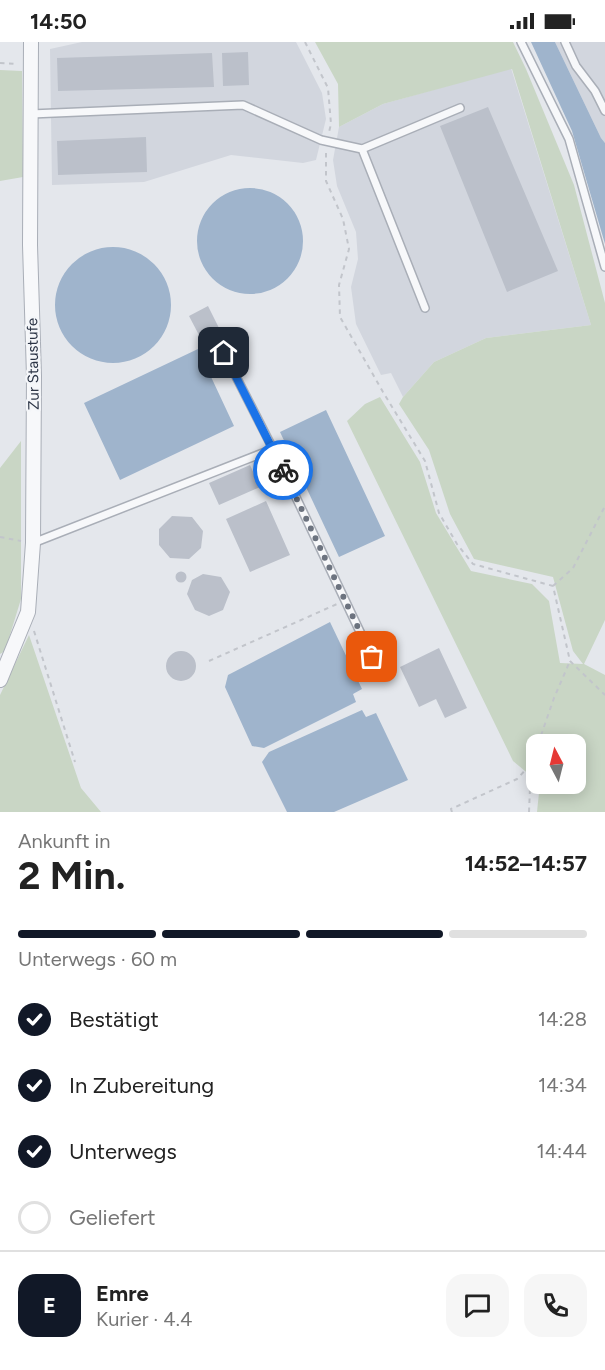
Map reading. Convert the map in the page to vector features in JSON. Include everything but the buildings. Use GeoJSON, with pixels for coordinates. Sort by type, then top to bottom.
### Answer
{"type":"FeatureCollection","features":[{"type":"Feature","properties":{"kind":"street","name":"Zur Staustufe"},"geometry":{"type":"LineString","coordinates":[[0,680],[28,612],[33,543],[34,376],[30,245],[31,42]]}},
{"type":"Feature","properties":{"kind":"lane"},"geometry":{"type":"LineString","coordinates":[[521,42],[569,139],[605,267]]}},
{"type":"Feature","properties":{"kind":"lane"},"geometry":{"type":"LineString","coordinates":[[565,42],[576,66],[595,92],[605,111]]}},
{"type":"Feature","properties":{"kind":"lane"},"geometry":{"type":"LineString","coordinates":[[31,114],[243,105],[328,141],[362,149],[460,108]]}},
{"type":"Feature","properties":{"kind":"lane"},"geometry":{"type":"LineString","coordinates":[[362,149],[425,308]]}},
{"type":"Feature","properties":{"kind":"lane"},"geometry":{"type":"LineString","coordinates":[[224,353],[273,449],[372,657]]}},
{"type":"Feature","properties":{"kind":"lane"},"geometry":{"type":"LineString","coordinates":[[33,543],[273,449]]}},
{"type":"Feature","properties":{"kind":"path"},"geometry":{"type":"LineString","coordinates":[[305,42],[328,87],[331,124],[325,155],[326,181],[344,219],[349,249],[339,285],[340,317],[425,461],[439,513],[457,544],[473,564],[553,586]]}},
{"type":"Feature","properties":{"kind":"path"},"geometry":{"type":"LineString","coordinates":[[0,63],[31,64]]}},
{"type":"Feature","properties":{"kind":"path"},"geometry":{"type":"LineString","coordinates":[[553,586],[573,568],[605,506]]}},
{"type":"Feature","properties":{"kind":"path"},"geometry":{"type":"LineString","coordinates":[[0,537],[33,543]]}},
{"type":"Feature","properties":{"kind":"path"},"geometry":{"type":"LineString","coordinates":[[553,586],[570,661],[605,695]]}},
{"type":"Feature","properties":{"kind":"path"},"geometry":{"type":"LineString","coordinates":[[209,661],[345,601]]}},
{"type":"Feature","properties":{"kind":"path"},"geometry":{"type":"LineString","coordinates":[[28,612],[75,762]]}},
{"type":"Feature","properties":{"kind":"path"},"geometry":{"type":"LineString","coordinates":[[541,734],[570,661]]}},
{"type":"Feature","properties":{"kind":"path"},"geometry":{"type":"LineString","coordinates":[[452,812],[451,809],[517,779],[526,769]]}},
{"type":"Feature","properties":{"kind":"path"},"geometry":{"type":"LineString","coordinates":[[529,812],[530,794]]}},
{"type":"Feature","properties":{"kind":"shaded area"},"geometry":{"type":"Polygon","coordinates":[[[82,42],[296,42],[322,93],[326,119],[316,160],[303,163],[231,155],[144,182],[52,185],[50,49],[82,42]]]}},
{"type":"Feature","properties":{"kind":"shaded area"},"geometry":{"type":"Polygon","coordinates":[[[555,42],[605,42],[605,143],[601,138],[555,42]]]}},
{"type":"Feature","properties":{"kind":"shaded area"},"geometry":{"type":"Polygon","coordinates":[[[511,68],[591,325],[486,338],[434,362],[403,397],[391,373],[381,375],[356,324],[351,287],[358,259],[356,232],[337,186],[333,160],[339,127],[383,104],[511,68]]]}},
{"type":"Feature","properties":{"kind":"green space"},"geometry":{"type":"Polygon","coordinates":[[[315,42],[513,42],[574,185],[605,303],[605,620],[584,664],[605,675],[605,812],[537,812],[539,794],[586,794],[586,734],[526,734],[526,772],[513,761],[347,421],[365,404],[380,397],[420,462],[436,513],[471,571],[532,584],[549,601],[560,663],[583,664],[573,651],[553,577],[474,559],[450,514],[429,450],[399,404],[434,362],[486,338],[591,325],[512,69],[383,104],[339,127],[338,84],[315,42]]]}},
{"type":"Feature","properties":{"kind":"green space"},"geometry":{"type":"Polygon","coordinates":[[[0,70],[22,71],[23,177],[0,181],[0,70]]]}},
{"type":"Feature","properties":{"kind":"green space"},"geometry":{"type":"Polygon","coordinates":[[[21,441],[21,599],[5,651],[0,654],[0,468],[21,441]]]}},
{"type":"Feature","properties":{"kind":"green space"},"geometry":{"type":"Polygon","coordinates":[[[29,635],[81,788],[101,812],[0,812],[0,695],[29,635]]]}},
{"type":"Feature","properties":{"kind":"water"},"geometry":{"type":"Polygon","coordinates":[[[531,42],[555,42],[605,143],[605,244],[572,131],[531,42]]]}},
{"type":"Feature","properties":{"kind":"water"},"geometry":{"type":"Polygon","coordinates":[[[250,188],[270,192],[288,203],[299,221],[303,241],[299,261],[288,279],[270,290],[250,294],[230,290],[212,279],[201,261],[197,241],[201,221],[212,203],[230,192],[250,188]]]}},
{"type":"Feature","properties":{"kind":"water"},"geometry":{"type":"Polygon","coordinates":[[[113,247],[135,251],[154,264],[167,283],[171,305],[167,327],[154,346],[135,359],[113,363],[91,359],[72,346],[59,327],[55,305],[59,283],[72,264],[91,251],[113,247]]]}},
{"type":"Feature","properties":{"kind":"water"},"geometry":{"type":"Polygon","coordinates":[[[198,349],[234,426],[120,480],[84,403],[198,349]]]}},
{"type":"Feature","properties":{"kind":"water"},"geometry":{"type":"Polygon","coordinates":[[[326,410],[385,536],[339,557],[280,432],[326,410]]]}},
{"type":"Feature","properties":{"kind":"water"},"geometry":{"type":"Polygon","coordinates":[[[330,622],[362,689],[353,694],[356,702],[264,748],[252,746],[225,687],[228,675],[330,622]]]}},
{"type":"Feature","properties":{"kind":"water"},"geometry":{"type":"Polygon","coordinates":[[[362,710],[366,717],[376,713],[408,780],[334,812],[287,812],[262,762],[269,752],[362,710]]]}},
{"type":"Feature","properties":{"kind":"way so far"},"geometry":{"type":"LineString","coordinates":[[283,470],[372,657]]}},
{"type":"Feature","properties":{"kind":"route"},"geometry":{"type":"LineString","coordinates":[[224,353],[283,470]]}}]}
